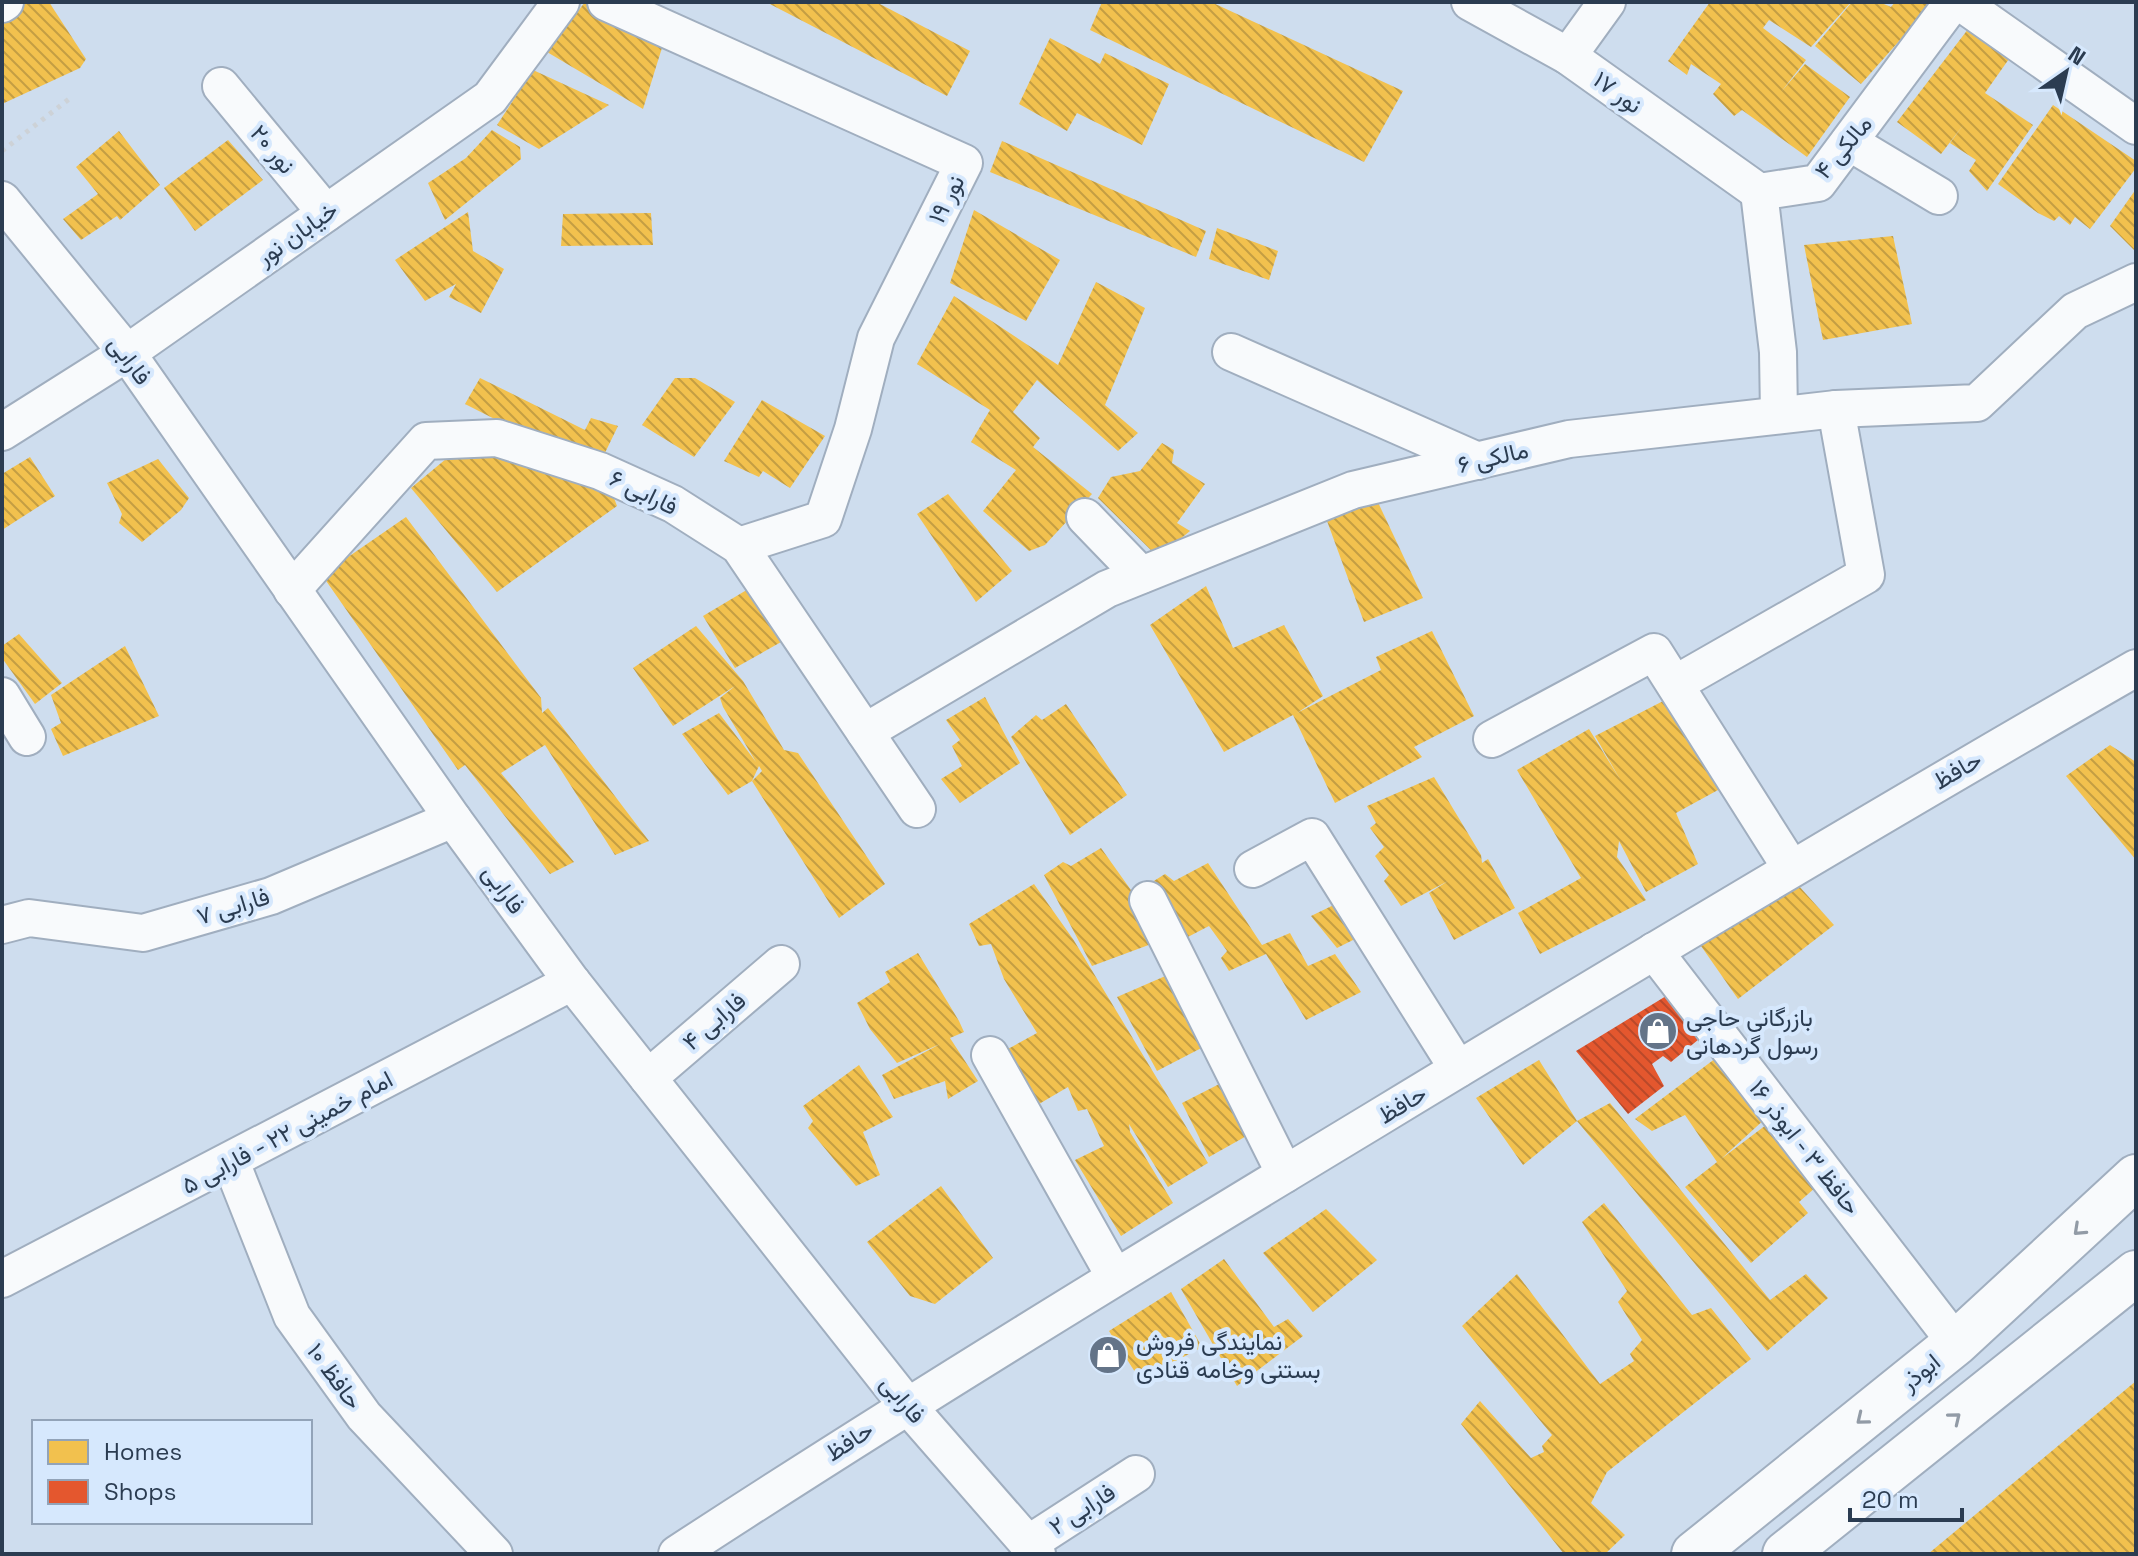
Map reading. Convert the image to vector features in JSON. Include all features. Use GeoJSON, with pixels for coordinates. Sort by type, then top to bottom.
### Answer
{"type":"FeatureCollection","features":[{"type":"Feature","properties":{"kind":"main road","name":"ابوذر"},"geometry":{"type":"LineString","coordinates":[[1694,1554],[1956,1343],[2136,1177]]}},
{"type":"Feature","properties":{"kind":"main road"},"geometry":{"type":"LineString","coordinates":[[1785,1554],[2136,1273]]}},
{"type":"Feature","properties":{"kind":"street","name":"خیابان نور"},"geometry":{"type":"LineString","coordinates":[[2,432],[127,353],[490,98],[561,2]]}},
{"type":"Feature","properties":{"kind":"street","name":"نور ۱۹"},"geometry":{"type":"LineString","coordinates":[[606,2],[964,163],[876,338],[853,429],[823,519],[739,546]]}},
{"type":"Feature","properties":{"kind":"street","name":"نور ۱۷"},"geometry":{"type":"LineString","coordinates":[[1470,2],[1568,56],[1759,192]]}},
{"type":"Feature","properties":{"kind":"street"},"geometry":{"type":"LineString","coordinates":[[1568,56],[1607,2]]}},
{"type":"Feature","properties":{"kind":"street","name":"مالکی ۴"},"geometry":{"type":"LineString","coordinates":[[1759,192],[1818,183],[1953,2]]}},
{"type":"Feature","properties":{"kind":"street"},"geometry":{"type":"LineString","coordinates":[[1960,2],[2136,126]]}},
{"type":"Feature","properties":{"kind":"street","name":"نور ۲۰"},"geometry":{"type":"LineString","coordinates":[[221,86],[326,213]]}},
{"type":"Feature","properties":{"kind":"street"},"geometry":{"type":"LineString","coordinates":[[1849,142],[1939,196]]}},
{"type":"Feature","properties":{"kind":"street"},"geometry":{"type":"LineString","coordinates":[[1759,192],[1778,352],[1779,415]]}},
{"type":"Feature","properties":{"kind":"street","name":"فارابی"},"geometry":{"type":"LineString","coordinates":[[2,200],[127,353],[453,819],[572,982],[906,1404],[1032,1549]]}},
{"type":"Feature","properties":{"kind":"street","name":"مالکی ۶"},"geometry":{"type":"LineString","coordinates":[[865,732],[1107,589],[1353,490],[1569,439],[1836,409],[1977,403],[2075,311],[2136,282]]}},
{"type":"Feature","properties":{"kind":"street"},"geometry":{"type":"LineString","coordinates":[[1231,352],[1478,461]]}},
{"type":"Feature","properties":{"kind":"street"},"geometry":{"type":"LineString","coordinates":[[1675,684],[1866,575],[1836,409]]}},
{"type":"Feature","properties":{"kind":"street","name":"فارابی ۶"},"geometry":{"type":"LineString","coordinates":[[292,590],[426,441],[497,438],[600,471],[673,504],[739,546],[917,809]]}},
{"type":"Feature","properties":{"kind":"street"},"geometry":{"type":"LineString","coordinates":[[1085,517],[1141,575]]}},
{"type":"Feature","properties":{"kind":"street"},"geometry":{"type":"LineString","coordinates":[[1492,739],[1654,652],[1791,868]]}},
{"type":"Feature","properties":{"kind":"street","name":"حافظ"},"geometry":{"type":"LineString","coordinates":[[677,1554],[906,1404],[1115,1277],[1791,868],[2136,668]]}},
{"type":"Feature","properties":{"kind":"street"},"geometry":{"type":"LineString","coordinates":[[2,696],[27,737]]}},
{"type":"Feature","properties":{"kind":"street","name":"فارابی ۷"},"geometry":{"type":"LineString","coordinates":[[2,925],[29,918],[143,933],[271,896],[453,819]]}},
{"type":"Feature","properties":{"kind":"street"},"geometry":{"type":"LineString","coordinates":[[1253,869],[1312,837],[1458,1069]]}},
{"type":"Feature","properties":{"kind":"street"},"geometry":{"type":"LineString","coordinates":[[1148,900],[1285,1174]]}},
{"type":"Feature","properties":{"kind":"street","name":"حافظ ۳ - ابوذر ۱۶"},"geometry":{"type":"LineString","coordinates":[[1654,951],[1956,1343]]}},
{"type":"Feature","properties":{"kind":"street","name":"فارابی ۴"},"geometry":{"type":"LineString","coordinates":[[648,1078],[781,964]]}},
{"type":"Feature","properties":{"kind":"street","name":"امام خمینی ۲۲ - فارابی ۵"},"geometry":{"type":"LineString","coordinates":[[5,1272],[231,1162],[572,982]]}},
{"type":"Feature","properties":{"kind":"street"},"geometry":{"type":"LineString","coordinates":[[990,1055],[1115,1277]]}},
{"type":"Feature","properties":{"kind":"street","name":"حافظ ۱۰"},"geometry":{"type":"LineString","coordinates":[[231,1162],[292,1316],[364,1416],[494,1554]]}},
{"type":"Feature","properties":{"kind":"street","name":"فارابی ۲"},"geometry":{"type":"LineString","coordinates":[[1032,1549],[1136,1474]]}},
{"type":"Feature","properties":{"kind":"path"},"geometry":{"type":"LineString","coordinates":[[2,151],[73,96]]}},
{"type":"Feature","properties":{"kind":"building: Homes"},"geometry":{"type":"Polygon","coordinates":[[[17,2],[49,2],[86,59],[80,68],[2,104],[2,12],[17,2]]]}},
{"type":"Feature","properties":{"kind":"building: Homes"},"geometry":{"type":"Polygon","coordinates":[[[585,2],[603,2],[665,38],[643,109],[547,52],[585,2]]]}},
{"type":"Feature","properties":{"kind":"building: Homes"},"geometry":{"type":"Polygon","coordinates":[[[766,2],[876,2],[970,51],[947,96],[766,2]]]}},
{"type":"Feature","properties":{"kind":"building: Homes"},"geometry":{"type":"Polygon","coordinates":[[[1102,2],[1211,2],[1403,91],[1364,162],[1090,30],[1102,2]]]}},
{"type":"Feature","properties":{"kind":"building: Homes"},"geometry":{"type":"Polygon","coordinates":[[[1710,2],[1851,2],[1811,47],[1769,20],[1763,28],[1806,60],[1781,92],[1805,64],[1850,97],[1807,157],[1742,110],[1734,116],[1713,94],[1721,84],[1691,64],[1687,75],[1668,61],[1710,2]]]}},
{"type":"Feature","properties":{"kind":"building: Homes"},"geometry":{"type":"Polygon","coordinates":[[[1852,2],[1879,2],[1891,7],[1895,2],[1932,4],[1861,84],[1815,46],[1852,2]]]}},
{"type":"Feature","properties":{"kind":"building: Homes"},"geometry":{"type":"Polygon","coordinates":[[[1975,20],[2016,49],[1985,93],[2033,125],[1987,191],[1969,171],[1976,160],[1950,143],[1964,124],[1941,154],[1897,122],[1975,20]]]}},
{"type":"Feature","properties":{"kind":"building: Homes"},"geometry":{"type":"Polygon","coordinates":[[[1050,38],[1100,64],[1105,53],[1169,84],[1142,145],[1077,113],[1067,131],[1019,104],[1050,38]]]}},
{"type":"Feature","properties":{"kind":"building: Homes"},"geometry":{"type":"Polygon","coordinates":[[[533,70],[609,105],[539,149],[497,125],[533,70]]]}},
{"type":"Feature","properties":{"kind":"building: Homes"},"geometry":{"type":"Polygon","coordinates":[[[2053,105],[2136,161],[2136,168],[2090,229],[2075,217],[2070,225],[2059,216],[2054,221],[1998,184],[2053,105]]]}},
{"type":"Feature","properties":{"kind":"building: Homes"},"geometry":{"type":"Polygon","coordinates":[[[492,130],[520,147],[521,159],[445,220],[428,183],[466,158],[492,130]]]}},
{"type":"Feature","properties":{"kind":"building: Homes"},"geometry":{"type":"Polygon","coordinates":[[[119,131],[160,185],[120,220],[117,216],[81,240],[63,219],[98,194],[76,167],[119,131]]]}},
{"type":"Feature","properties":{"kind":"building: Homes"},"geometry":{"type":"Polygon","coordinates":[[[228,140],[263,180],[195,231],[164,188],[228,140]]]}},
{"type":"Feature","properties":{"kind":"building: Homes"},"geometry":{"type":"Polygon","coordinates":[[[1002,141],[1206,231],[1196,257],[990,172],[1002,141]]]}},
{"type":"Feature","properties":{"kind":"building: Homes"},"geometry":{"type":"Polygon","coordinates":[[[2136,189],[2136,252],[2110,226],[2136,189]]]}},
{"type":"Feature","properties":{"kind":"building: Homes"},"geometry":{"type":"Polygon","coordinates":[[[974,210],[1060,260],[1026,321],[950,283],[974,210]]]}},
{"type":"Feature","properties":{"kind":"building: Homes"},"geometry":{"type":"Polygon","coordinates":[[[468,212],[473,251],[504,269],[481,313],[449,297],[456,284],[425,301],[395,260],[468,212]]]}},
{"type":"Feature","properties":{"kind":"building: Homes"},"geometry":{"type":"Polygon","coordinates":[[[651,213],[653,245],[561,246],[563,214],[651,213]]]}},
{"type":"Feature","properties":{"kind":"building: Homes"},"geometry":{"type":"Polygon","coordinates":[[[1217,228],[1278,251],[1269,280],[1209,259],[1217,228]]]}},
{"type":"Feature","properties":{"kind":"building: Homes"},"geometry":{"type":"Polygon","coordinates":[[[1893,236],[1912,324],[1823,340],[1804,245],[1893,236]]]}},
{"type":"Feature","properties":{"kind":"building: Homes"},"geometry":{"type":"Polygon","coordinates":[[[1096,282],[1145,308],[1105,405],[1138,433],[1118,451],[1037,380],[1013,412],[1040,438],[1033,447],[1092,494],[1045,545],[1029,551],[983,511],[1016,470],[971,442],[990,410],[917,364],[954,296],[1058,365],[1096,282]]]}},
{"type":"Feature","properties":{"kind":"building: Homes"},"geometry":{"type":"Polygon","coordinates":[[[480,378],[585,430],[591,418],[618,426],[602,459],[556,450],[465,404],[480,378]]]}},
{"type":"Feature","properties":{"kind":"building: Homes"},"geometry":{"type":"Polygon","coordinates":[[[675,378],[695,378],[735,402],[694,457],[642,425],[675,378]]]}},
{"type":"Feature","properties":{"kind":"building: Homes"},"geometry":{"type":"Polygon","coordinates":[[[762,400],[825,436],[790,488],[763,471],[759,477],[724,461],[762,400]]]}},
{"type":"Feature","properties":{"kind":"building: Homes"},"geometry":{"type":"Polygon","coordinates":[[[1162,443],[1174,450],[1172,463],[1205,484],[1177,523],[1190,531],[1158,557],[1098,498],[1111,477],[1140,471],[1162,443]]]}},
{"type":"Feature","properties":{"kind":"building: Homes"},"geometry":{"type":"Polygon","coordinates":[[[464,444],[611,490],[617,506],[497,592],[411,488],[464,444]]]}},
{"type":"Feature","properties":{"kind":"building: Homes"},"geometry":{"type":"Polygon","coordinates":[[[30,457],[55,496],[2,530],[2,474],[30,457]]]}},
{"type":"Feature","properties":{"kind":"building: Homes"},"geometry":{"type":"Polygon","coordinates":[[[158,459],[189,498],[181,510],[142,542],[119,523],[122,514],[107,483],[158,459]]]}},
{"type":"Feature","properties":{"kind":"building: Homes"},"geometry":{"type":"Polygon","coordinates":[[[948,494],[1012,571],[976,602],[917,514],[948,494]]]}},
{"type":"Feature","properties":{"kind":"building: Homes"},"geometry":{"type":"Polygon","coordinates":[[[1375,496],[1423,598],[1364,622],[1323,510],[1375,496]]]}},
{"type":"Feature","properties":{"kind":"building: Homes"},"geometry":{"type":"Polygon","coordinates":[[[406,517],[541,698],[542,713],[548,708],[649,841],[615,855],[545,745],[501,773],[574,862],[550,874],[465,765],[458,770],[322,575],[406,517]]]}},
{"type":"Feature","properties":{"kind":"building: Homes"},"geometry":{"type":"Polygon","coordinates":[[[755,585],[790,637],[735,668],[703,616],[755,585]]]}},
{"type":"Feature","properties":{"kind":"building: Homes"},"geometry":{"type":"Polygon","coordinates":[[[1206,586],[1233,648],[1284,625],[1323,696],[1297,713],[1381,670],[1376,657],[1432,631],[1474,716],[1414,747],[1422,757],[1335,803],[1293,715],[1224,752],[1150,625],[1206,586]]]}},
{"type":"Feature","properties":{"kind":"building: Homes"},"geometry":{"type":"Polygon","coordinates":[[[696,626],[743,681],[784,750],[798,753],[885,884],[839,918],[752,781],[728,795],[682,734],[719,713],[756,762],[720,698],[735,686],[673,726],[633,668],[696,626]]]}},
{"type":"Feature","properties":{"kind":"building: Homes"},"geometry":{"type":"Polygon","coordinates":[[[19,634],[62,683],[35,704],[2,658],[2,646],[19,634]]]}},
{"type":"Feature","properties":{"kind":"building: Homes"},"geometry":{"type":"Polygon","coordinates":[[[125,646],[159,716],[63,756],[51,729],[61,723],[51,695],[125,646]]]}},
{"type":"Feature","properties":{"kind":"building: Homes"},"geometry":{"type":"Polygon","coordinates":[[[985,697],[1020,763],[960,803],[941,779],[962,766],[952,746],[960,740],[946,720],[985,697]]]}},
{"type":"Feature","properties":{"kind":"building: Homes"},"geometry":{"type":"Polygon","coordinates":[[[1669,698],[1729,784],[1676,813],[1698,864],[1646,892],[1619,841],[1617,857],[1646,900],[1540,954],[1518,913],[1581,878],[1517,770],[1589,729],[1621,781],[1595,736],[1669,698]]]}},
{"type":"Feature","properties":{"kind":"building: Homes"},"geometry":{"type":"Polygon","coordinates":[[[1066,704],[1127,795],[1070,835],[1011,737],[1036,715],[1042,720],[1066,704]]]}},
{"type":"Feature","properties":{"kind":"building: Homes"},"geometry":{"type":"Polygon","coordinates":[[[2110,745],[2136,762],[2136,860],[2066,776],[2110,745]]]}},
{"type":"Feature","properties":{"kind":"building: Homes"},"geometry":{"type":"Polygon","coordinates":[[[1434,777],[1481,855],[1482,863],[1488,859],[1515,908],[1454,940],[1429,893],[1448,881],[1401,906],[1384,881],[1389,875],[1375,856],[1384,847],[1370,828],[1376,823],[1367,806],[1434,777]]]}},
{"type":"Feature","properties":{"kind":"building: Homes"},"geometry":{"type":"Polygon","coordinates":[[[1101,848],[1153,921],[1154,943],[1092,966],[1044,875],[1063,862],[1071,866],[1101,848]]]}},
{"type":"Feature","properties":{"kind":"building: Homes"},"geometry":{"type":"Polygon","coordinates":[[[1208,863],[1262,945],[1290,933],[1308,966],[1335,954],[1361,992],[1306,1020],[1266,954],[1229,971],[1221,958],[1227,951],[1209,926],[1184,939],[1149,884],[1165,874],[1174,881],[1208,863]]]}},
{"type":"Feature","properties":{"kind":"building: Homes"},"geometry":{"type":"Polygon","coordinates":[[[1034,884],[1073,939],[1208,1163],[1168,1187],[1129,1124],[1130,1132],[1173,1203],[1121,1236],[1075,1160],[1104,1146],[1087,1109],[1078,1111],[1068,1087],[1039,1104],[1008,1049],[1037,1033],[1004,979],[991,944],[979,946],[969,924],[1034,884]]]}},
{"type":"Feature","properties":{"kind":"building: Homes"},"geometry":{"type":"Polygon","coordinates":[[[1798,885],[1834,925],[1738,999],[1701,946],[1798,885]]]}},
{"type":"Feature","properties":{"kind":"building: Homes"},"geometry":{"type":"Polygon","coordinates":[[[1344,900],[1367,933],[1337,948],[1311,916],[1344,900]]]}},
{"type":"Feature","properties":{"kind":"building: Homes"},"geometry":{"type":"Polygon","coordinates":[[[918,953],[959,1021],[964,1032],[950,1038],[978,1081],[948,1099],[945,1081],[894,1099],[882,1075],[940,1044],[897,1063],[870,1029],[857,1003],[890,982],[885,972],[918,953]]]}},
{"type":"Feature","properties":{"kind":"building: Homes"},"geometry":{"type":"Polygon","coordinates":[[[1170,974],[1213,1042],[1157,1071],[1117,997],[1170,974]]]}},
{"type":"Feature","properties":{"kind":"building: Homes"},"geometry":{"type":"Polygon","coordinates":[[[1716,1058],[1766,1118],[1721,1159],[1774,1119],[1824,1180],[1799,1202],[1808,1213],[1751,1263],[1685,1187],[1717,1162],[1685,1115],[1652,1131],[1635,1119],[1716,1058]]]}},
{"type":"Feature","properties":{"kind":"building: Homes"},"geometry":{"type":"Polygon","coordinates":[[[1539,1060],[1577,1121],[1523,1165],[1476,1098],[1539,1060]]]}},
{"type":"Feature","properties":{"kind":"building: Homes"},"geometry":{"type":"Polygon","coordinates":[[[859,1065],[893,1117],[863,1132],[880,1175],[856,1186],[808,1128],[813,1121],[803,1106],[859,1065]]]}},
{"type":"Feature","properties":{"kind":"building: Homes"},"geometry":{"type":"Polygon","coordinates":[[[1233,1077],[1259,1129],[1209,1157],[1182,1103],[1233,1077]]]}},
{"type":"Feature","properties":{"kind":"building: Homes"},"geometry":{"type":"Polygon","coordinates":[[[1610,1103],[1770,1300],[1806,1274],[1828,1298],[1767,1351],[1577,1121],[1610,1103]]]}},
{"type":"Feature","properties":{"kind":"building: Homes"},"geometry":{"type":"Polygon","coordinates":[[[941,1186],[993,1258],[935,1304],[910,1296],[867,1242],[941,1186]]]}},
{"type":"Feature","properties":{"kind":"building: Homes"},"geometry":{"type":"Polygon","coordinates":[[[1604,1203],[1692,1315],[1711,1308],[1751,1359],[1607,1472],[1591,1503],[1625,1535],[1605,1554],[1564,1554],[1461,1424],[1480,1401],[1531,1458],[1544,1452],[1542,1446],[1552,1435],[1462,1326],[1517,1274],[1600,1384],[1634,1361],[1630,1354],[1642,1340],[1618,1302],[1627,1291],[1582,1222],[1604,1203]]]}},
{"type":"Feature","properties":{"kind":"building: Homes"},"geometry":{"type":"Polygon","coordinates":[[[1326,1209],[1377,1260],[1313,1312],[1263,1253],[1326,1209]]]}},
{"type":"Feature","properties":{"kind":"building: Homes"},"geometry":{"type":"Polygon","coordinates":[[[1224,1259],[1274,1327],[1288,1319],[1303,1336],[1237,1386],[1181,1289],[1224,1259]]]}},
{"type":"Feature","properties":{"kind":"building: Homes"},"geometry":{"type":"Polygon","coordinates":[[[1171,1292],[1202,1347],[1140,1380],[1109,1331],[1171,1292]]]}},
{"type":"Feature","properties":{"kind":"building: Homes"},"geometry":{"type":"Polygon","coordinates":[[[2136,1381],[2136,1554],[1928,1554],[2136,1381]]]}},
{"type":"Feature","properties":{"kind":"building: Shops"},"geometry":{"type":"Polygon","coordinates":[[[1671,993],[1704,1035],[1671,1062],[1663,1056],[1652,1064],[1664,1086],[1628,1114],[1576,1051],[1671,993]]]}},
{"type":"Feature","properties":{"kind":"place","name":"بازرگانی حاجی رسول گردهانی"},"geometry":{"type":"Point","coordinates":[1658,1031]}},
{"type":"Feature","properties":{"kind":"place","name":"نمایندگی فروش بستنی وخامه قنادی"},"geometry":{"type":"Point","coordinates":[1108,1355]}}]}
